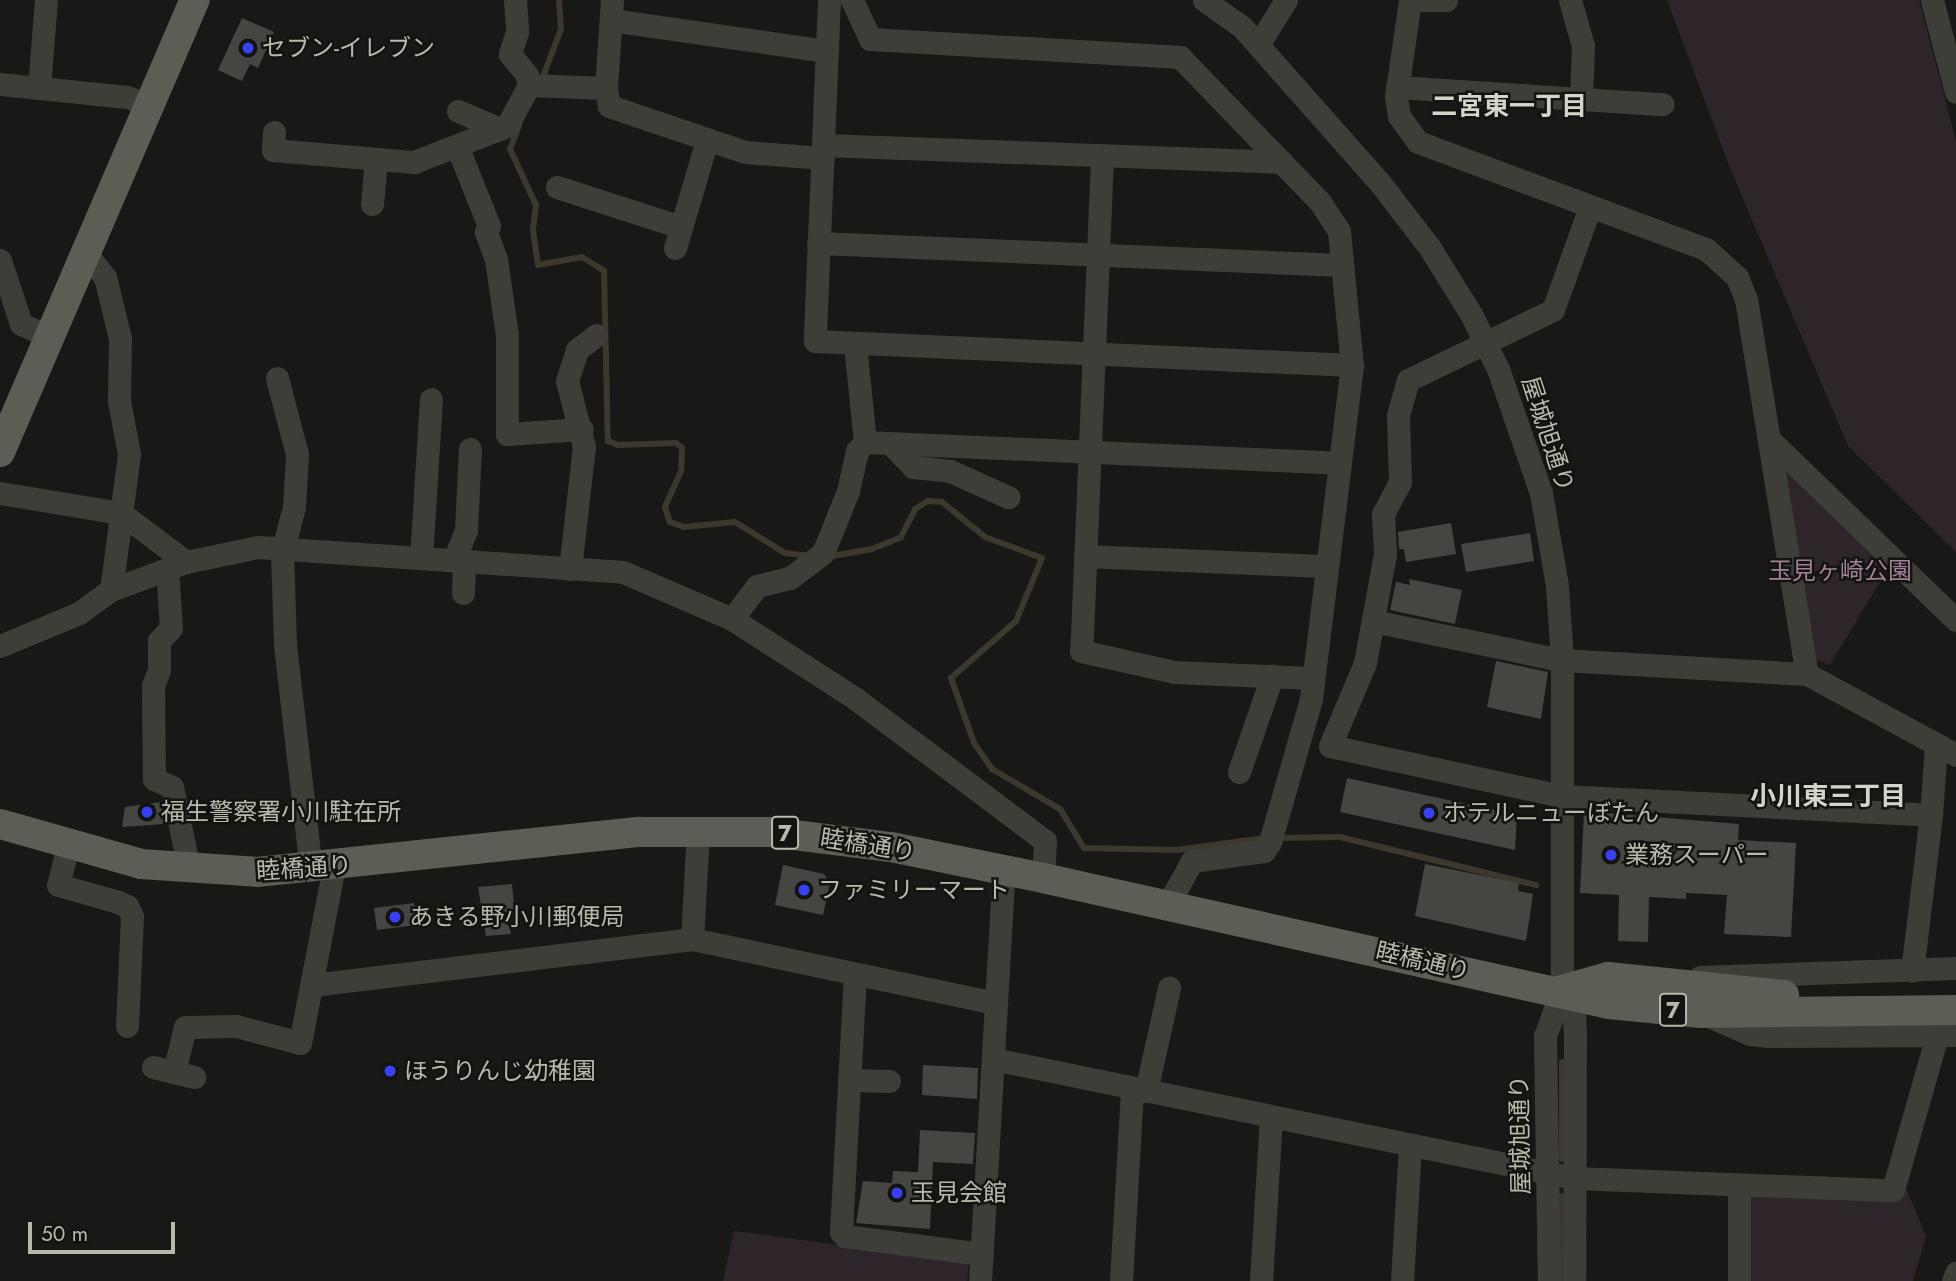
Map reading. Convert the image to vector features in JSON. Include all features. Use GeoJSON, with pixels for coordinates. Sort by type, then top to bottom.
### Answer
{"type":"FeatureCollection","features":[{"type":"Feature","properties":{"kind":"main road"},"geometry":{"type":"LineString","coordinates":[[0,452],[195,0]]}},
{"type":"Feature","properties":{"kind":"main road","name":"睦橋通り"},"geometry":{"type":"LineString","coordinates":[[0,824],[68,846],[141,864],[189,869],[323,868],[585,837],[698,830],[840,839],[1168,904],[1562,990],[1609,1004],[1702,1013],[1956,992]]}},
{"type":"Feature","properties":{"kind":"main road","name":"睦橋通り"},"geometry":{"type":"LineString","coordinates":[[1562,990],[1608,977],[1655,982],[1786,1004],[1956,1010]]}},
{"type":"Feature","properties":{"kind":"street"},"geometry":{"type":"LineString","coordinates":[[39,88],[47,0]]}},
{"type":"Feature","properties":{"kind":"street"},"geometry":{"type":"LineString","coordinates":[[515,0],[517,32],[510,54],[537,86],[606,88]]}},
{"type":"Feature","properties":{"kind":"street"},"geometry":{"type":"LineString","coordinates":[[829,0],[815,341],[1093,356],[1352,365]]}},
{"type":"Feature","properties":{"kind":"street"},"geometry":{"type":"LineString","coordinates":[[852,0],[870,40]]}},
{"type":"Feature","properties":{"kind":"street","name":"屋城旭通り"},"geometry":{"type":"LineString","coordinates":[[1205,0],[1242,26],[1407,217],[1452,281],[1485,341],[1513,404],[1541,492],[1557,586],[1562,660],[1562,990],[1545,1036],[1549,1281]]}},
{"type":"Feature","properties":{"kind":"street"},"geometry":{"type":"LineString","coordinates":[[1258,45],[1286,0]]}},
{"type":"Feature","properties":{"kind":"street"},"geometry":{"type":"LineString","coordinates":[[1446,0],[1410,0],[1397,87],[1399,116],[1418,142],[1706,249],[1737,277],[1746,299],[1807,674]]}},
{"type":"Feature","properties":{"kind":"street"},"geometry":{"type":"LineString","coordinates":[[1570,0],[1583,46],[1581,99]]}},
{"type":"Feature","properties":{"kind":"street"},"geometry":{"type":"LineString","coordinates":[[1932,0],[1956,92]]}},
{"type":"Feature","properties":{"kind":"street"},"geometry":{"type":"LineString","coordinates":[[1168,904],[1192,861],[1264,851],[1272,837],[1277,805],[1311,699],[1352,365],[1339,231],[1331,215],[1282,162],[1180,57],[870,40],[827,44],[611,10],[606,88],[609,106],[745,152],[823,151],[1282,162]]}},
{"type":"Feature","properties":{"kind":"street"},"geometry":{"type":"LineString","coordinates":[[0,84],[127,97],[150,105]]}},
{"type":"Feature","properties":{"kind":"street"},"geometry":{"type":"LineString","coordinates":[[274,132],[273,150],[414,162],[507,126],[537,86]]}},
{"type":"Feature","properties":{"kind":"street"},"geometry":{"type":"LineString","coordinates":[[1397,87],[1662,104]]}},
{"type":"Feature","properties":{"kind":"street"},"geometry":{"type":"LineString","coordinates":[[458,111],[500,129]]}},
{"type":"Feature","properties":{"kind":"street"},"geometry":{"type":"LineString","coordinates":[[557,187],[678,237],[706,140]]}},
{"type":"Feature","properties":{"kind":"street"},"geometry":{"type":"LineString","coordinates":[[457,146],[489,226],[486,232],[496,259],[507,335],[507,434],[582,429]]}},
{"type":"Feature","properties":{"kind":"street"},"geometry":{"type":"LineString","coordinates":[[1102,158],[1081,651],[1174,672],[1313,678]]}},
{"type":"Feature","properties":{"kind":"street"},"geometry":{"type":"LineString","coordinates":[[372,204],[376,159]]}},
{"type":"Feature","properties":{"kind":"street"},"geometry":{"type":"LineString","coordinates":[[1590,208],[1553,310],[1408,380],[1398,416],[1401,481],[1383,514],[1385,554],[1373,621],[1364,663],[1330,746],[1562,796],[1931,815]]}},
{"type":"Feature","properties":{"kind":"street"},"geometry":{"type":"LineString","coordinates":[[818,243],[1342,265]]}},
{"type":"Feature","properties":{"kind":"street"},"geometry":{"type":"LineString","coordinates":[[86,253],[105,276],[120,338],[119,401],[129,454],[111,590]]}},
{"type":"Feature","properties":{"kind":"street"},"geometry":{"type":"LineString","coordinates":[[0,260],[21,324],[50,337]]}},
{"type":"Feature","properties":{"kind":"street"},"geometry":{"type":"LineString","coordinates":[[570,569],[584,464],[582,429],[567,381],[577,350],[596,335]]}},
{"type":"Feature","properties":{"kind":"street"},"geometry":{"type":"LineString","coordinates":[[732,619],[757,586],[790,579],[816,558],[848,491],[857,451],[865,442],[855,344]]}},
{"type":"Feature","properties":{"kind":"street"},"geometry":{"type":"LineString","coordinates":[[174,1072],[185,1027],[236,1026],[300,1043],[312,985],[323,868],[285,645],[282,553],[287,546],[298,454],[277,378]]}},
{"type":"Feature","properties":{"kind":"street"},"geometry":{"type":"LineString","coordinates":[[421,558],[431,399]]}},
{"type":"Feature","properties":{"kind":"street"},"geometry":{"type":"LineString","coordinates":[[1770,440],[1956,620]]}},
{"type":"Feature","properties":{"kind":"street"},"geometry":{"type":"LineString","coordinates":[[865,442],[1090,455],[1340,463]]}},
{"type":"Feature","properties":{"kind":"street"},"geometry":{"type":"LineString","coordinates":[[891,444],[913,467],[950,471],[1008,497]]}},
{"type":"Feature","properties":{"kind":"street"},"geometry":{"type":"LineString","coordinates":[[463,593],[459,561],[466,530],[470,449]]}},
{"type":"Feature","properties":{"kind":"street"},"geometry":{"type":"LineString","coordinates":[[0,493],[121,513],[176,566]]}},
{"type":"Feature","properties":{"kind":"street"},"geometry":{"type":"LineString","coordinates":[[0,646],[79,613],[111,590],[176,566],[258,547],[287,546],[623,572],[649,580],[732,619],[856,699],[1045,841],[1044,878]]}},
{"type":"Feature","properties":{"kind":"street"},"geometry":{"type":"LineString","coordinates":[[1085,556],[1327,566]]}},
{"type":"Feature","properties":{"kind":"street"},"geometry":{"type":"LineString","coordinates":[[176,566],[171,628],[159,641],[153,686],[153,779],[172,787],[189,869]]}},
{"type":"Feature","properties":{"kind":"street"},"geometry":{"type":"LineString","coordinates":[[1373,621],[1562,660],[1807,674],[1946,750],[1931,815],[1912,971]]}},
{"type":"Feature","properties":{"kind":"street"},"geometry":{"type":"LineString","coordinates":[[1239,772],[1272,676]]}},
{"type":"Feature","properties":{"kind":"street"},"geometry":{"type":"LineString","coordinates":[[692,939],[698,830]]}},
{"type":"Feature","properties":{"kind":"street"},"geometry":{"type":"LineString","coordinates":[[68,846],[58,885],[118,902],[127,906],[132,916],[127,1026]]}},
{"type":"Feature","properties":{"kind":"street"},"geometry":{"type":"LineString","coordinates":[[980,1281],[1004,870]]}},
{"type":"Feature","properties":{"kind":"street"},"geometry":{"type":"LineString","coordinates":[[312,985],[692,939],[996,1003]]}},
{"type":"Feature","properties":{"kind":"street"},"geometry":{"type":"LineString","coordinates":[[1655,982],[1769,971],[1912,971],[1956,968]]}},
{"type":"Feature","properties":{"kind":"street"},"geometry":{"type":"LineString","coordinates":[[855,974],[841,1232],[845,1236],[982,1254]]}},
{"type":"Feature","properties":{"kind":"street"},"geometry":{"type":"LineString","coordinates":[[1121,1281],[1139,1089],[1168,988]]}},
{"type":"Feature","properties":{"kind":"street","name":"屋城旭通り"},"geometry":{"type":"LineString","coordinates":[[1562,990],[1574,1017],[1574,1281]]}},
{"type":"Feature","properties":{"kind":"street"},"geometry":{"type":"LineString","coordinates":[[993,1059],[1574,1178],[1894,1190],[1947,1036],[1769,1036],[1741,1031],[1702,1013]]}},
{"type":"Feature","properties":{"kind":"street"},"geometry":{"type":"LineString","coordinates":[[849,1080],[889,1081]]}},
{"type":"Feature","properties":{"kind":"street"},"geometry":{"type":"LineString","coordinates":[[1261,1281],[1271,1117]]}},
{"type":"Feature","properties":{"kind":"street"},"geometry":{"type":"LineString","coordinates":[[1402,1281],[1410,1146]]}},
{"type":"Feature","properties":{"kind":"street"},"geometry":{"type":"LineString","coordinates":[[1739,1185],[1739,1281]]}},
{"type":"Feature","properties":{"kind":"street"},"geometry":{"type":"LineString","coordinates":[[1953,1281],[1956,1273]]}},
{"type":"Feature","properties":{"kind":"green space"},"geometry":{"type":"Polygon","coordinates":[[[1667,0],[1919,0],[1956,141],[1956,552],[1848,446],[1730,168],[1667,0]]]}},
{"type":"Feature","properties":{"kind":"green space","name":"玉見ヶ崎公園"},"geometry":{"type":"Polygon","coordinates":[[[1783,467],[1890,565],[1830,665],[1815,659],[1783,467]]]}},
{"type":"Feature","properties":{"kind":"green space"},"geometry":{"type":"Polygon","coordinates":[[[1904,1183],[1926,1236],[1913,1281],[1749,1281],[1749,1195],[1904,1183]]]}},
{"type":"Feature","properties":{"kind":"green space"},"geometry":{"type":"Polygon","coordinates":[[[734,1231],[969,1262],[967,1281],[723,1281],[734,1231]]]}},
{"type":"Feature","properties":{"kind":"building","name":"セブン-イレブン"},"geometry":{"type":"Polygon","coordinates":[[[242,18],[274,32],[258,68],[250,64],[242,81],[218,70],[242,18]]]}},
{"type":"Feature","properties":{"kind":"building"},"geometry":{"type":"Polygon","coordinates":[[[1451,523],[1456,554],[1406,562],[1404,549],[1399,549],[1398,532],[1451,523]]]}},
{"type":"Feature","properties":{"kind":"building"},"geometry":{"type":"Polygon","coordinates":[[[1530,533],[1534,561],[1466,572],[1461,544],[1530,533]]]}},
{"type":"Feature","properties":{"kind":"building"},"geometry":{"type":"Polygon","coordinates":[[[1409,579],[1462,590],[1455,624],[1390,610],[1396,582],[1410,585],[1409,579]]]}},
{"type":"Feature","properties":{"kind":"building"},"geometry":{"type":"Polygon","coordinates":[[[1496,661],[1548,672],[1541,719],[1487,707],[1496,661]]]}},
{"type":"Feature","properties":{"kind":"building","name":"ホテルニューぼたん"},"geometry":{"type":"Polygon","coordinates":[[[1347,778],[1517,815],[1515,850],[1340,812],[1347,778]]]}},
{"type":"Feature","properties":{"kind":"building","name":"福生警察署小川駐在所"},"geometry":{"type":"Polygon","coordinates":[[[161,802],[165,824],[122,827],[125,807],[161,802]]]}},
{"type":"Feature","properties":{"kind":"building"},"geometry":{"type":"Polygon","coordinates":[[[1584,811],[1739,824],[1738,840],[1796,843],[1791,937],[1724,934],[1727,895],[1686,893],[1686,899],[1649,897],[1648,942],[1618,941],[1619,895],[1580,893],[1584,811]]]}},
{"type":"Feature","properties":{"kind":"building"},"geometry":{"type":"Polygon","coordinates":[[[1425,864],[1519,883],[1518,891],[1533,894],[1526,941],[1415,916],[1425,864]]]}},
{"type":"Feature","properties":{"kind":"building"},"geometry":{"type":"Polygon","coordinates":[[[783,865],[824,874],[830,883],[823,915],[775,905],[783,865]]]}},
{"type":"Feature","properties":{"kind":"building"},"geometry":{"type":"Polygon","coordinates":[[[512,884],[515,916],[509,916],[511,934],[486,936],[478,887],[512,884]]]}},
{"type":"Feature","properties":{"kind":"building","name":"あきる野小川郵便局"},"geometry":{"type":"Polygon","coordinates":[[[414,903],[417,925],[377,930],[374,908],[414,903]]]}},
{"type":"Feature","properties":{"kind":"building"},"geometry":{"type":"Polygon","coordinates":[[[923,1065],[978,1068],[977,1099],[922,1095],[923,1065]]]}},
{"type":"Feature","properties":{"kind":"building"},"geometry":{"type":"Polygon","coordinates":[[[920,1130],[975,1133],[973,1164],[933,1162],[930,1229],[856,1223],[863,1181],[892,1183],[893,1171],[918,1172],[920,1130]]]}},
{"type":"Feature","properties":{"kind":"waterway"},"geometry":{"type":"LineString","coordinates":[[541,82],[561,29],[559,0]]}},
{"type":"Feature","properties":{"kind":"waterway"},"geometry":{"type":"LineString","coordinates":[[519,126],[510,149],[536,205],[533,230],[538,265],[582,257],[604,271],[608,441],[618,445],[676,443],[682,448],[681,471],[665,507],[670,522],[684,527],[735,522],[785,553],[809,556]]}},
{"type":"Feature","properties":{"kind":"waterway"},"geometry":{"type":"LineString","coordinates":[[827,557],[872,549],[901,537],[915,509],[928,501],[942,502],[985,537],[1042,558],[1016,621],[951,678],[974,743],[992,769],[1060,809],[1084,848],[1177,850],[1264,838]]}},
{"type":"Feature","properties":{"kind":"waterway"},"geometry":{"type":"LineString","coordinates":[[1275,838],[1340,837],[1536,885]]}},
{"type":"Feature","properties":{"kind":"waterway"},"geometry":{"type":"LineString","coordinates":[[1562,1062],[1562,1159]]}},
{"type":"Feature","properties":{"kind":"waterway"},"geometry":{"type":"LineString","coordinates":[[1561,1196],[1561,1281]]}},
{"type":"Feature","properties":{"kind":"place","name":"セブン-イレブン"},"geometry":{"type":"Point","coordinates":[248,48]}},
{"type":"Feature","properties":{"kind":"place","name":"福生警察署小川駐在所"},"geometry":{"type":"Point","coordinates":[147,812]}},
{"type":"Feature","properties":{"kind":"place","name":"ホテルニューぼたん"},"geometry":{"type":"Point","coordinates":[1429,813]}},
{"type":"Feature","properties":{"kind":"place","name":"業務スーパー"},"geometry":{"type":"Point","coordinates":[1611,855]}},
{"type":"Feature","properties":{"kind":"place","name":"ファミリーマート"},"geometry":{"type":"Point","coordinates":[804,890]}},
{"type":"Feature","properties":{"kind":"place","name":"あきる野小川郵便局"},"geometry":{"type":"Point","coordinates":[395,917]}},
{"type":"Feature","properties":{"kind":"place","name":"ほうりんじ幼稚園"},"geometry":{"type":"Point","coordinates":[390,1071]}},
{"type":"Feature","properties":{"kind":"place","name":"玉見会館"},"geometry":{"type":"Point","coordinates":[897,1193]}},
{"type":"Feature","properties":{"kind":"district","name":"二宮東一丁目"},"geometry":{"type":"Point","coordinates":[1509,107]}},
{"type":"Feature","properties":{"kind":"district","name":"小川東三丁目"},"geometry":{"type":"Point","coordinates":[1828,797]}}]}
